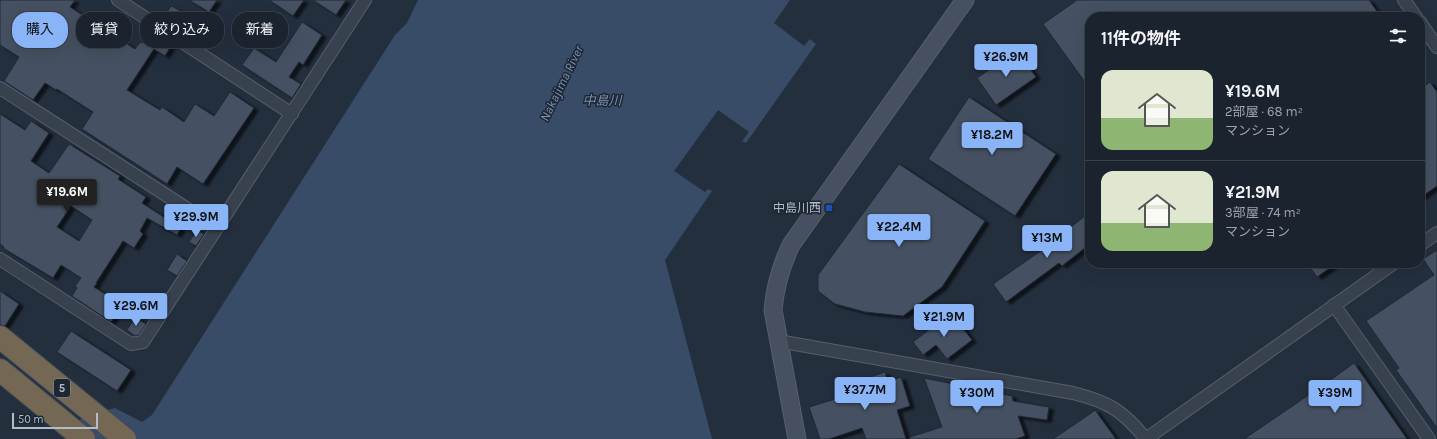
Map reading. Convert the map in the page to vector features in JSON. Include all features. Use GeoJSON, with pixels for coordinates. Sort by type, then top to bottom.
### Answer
{"type":"FeatureCollection","features":[{"type":"Feature","properties":{"kind":"highway","name":"5"},"geometry":{"type":"LineString","coordinates":[[0,338],[125,439]]}},
{"type":"Feature","properties":{"kind":"highway","name":"5"},"geometry":{"type":"LineString","coordinates":[[0,370],[84,439]]}},
{"type":"Feature","properties":{"kind":"street"},"geometry":{"type":"LineString","coordinates":[[118,0],[292,114]]}},
{"type":"Feature","properties":{"kind":"street"},"geometry":{"type":"LineString","coordinates":[[0,259],[131,344],[143,342],[365,0]]}},
{"type":"Feature","properties":{"kind":"street"},"geometry":{"type":"LineString","coordinates":[[797,439],[773,310],[774,297],[783,261],[791,245],[965,0]]}},
{"type":"Feature","properties":{"kind":"street"},"geometry":{"type":"LineString","coordinates":[[1404,0],[1412,12]]}},
{"type":"Feature","properties":{"kind":"street"},"geometry":{"type":"LineString","coordinates":[[1425,29],[1437,47]]}},
{"type":"Feature","properties":{"kind":"street"},"geometry":{"type":"LineString","coordinates":[[0,88],[217,228]]}},
{"type":"Feature","properties":{"kind":"street"},"geometry":{"type":"LineString","coordinates":[[1425,241],[1437,233]]}},
{"type":"Feature","properties":{"kind":"street"},"geometry":{"type":"LineString","coordinates":[[778,341],[1095,398],[1114,408],[1131,421],[1146,439],[1387,268]]}},
{"type":"Feature","properties":{"kind":"street"},"geometry":{"type":"LineString","coordinates":[[1334,305],[1429,439]]}},
{"type":"Feature","properties":{"kind":"water"},"geometry":{"type":"Polygon","coordinates":[[[418,0],[790,0],[774,23],[804,46],[810,39],[816,44],[746,143],[742,141],[749,132],[718,110],[674,171],[705,192],[708,189],[712,191],[665,260],[712,439],[69,439],[82,417],[115,408],[142,422],[152,415],[395,35],[407,23],[418,0]]]}},
{"type":"Feature","properties":{"kind":"building"},"geometry":{"type":"Polygon","coordinates":[[[0,0],[75,0],[70,7],[78,12],[76,12],[76,48],[132,47],[135,49],[140,42],[140,48],[170,48],[165,56],[154,49],[127,90],[160,110],[162,107],[184,122],[195,104],[214,116],[230,92],[254,108],[203,184],[177,167],[167,184],[82,129],[93,112],[57,89],[56,90],[45,83],[33,100],[4,81],[19,57],[0,45],[0,0]]]}},
{"type":"Feature","properties":{"kind":"building"},"geometry":{"type":"Polygon","coordinates":[[[189,0],[217,0],[209,12],[189,0]]]}},
{"type":"Feature","properties":{"kind":"building"},"geometry":{"type":"Polygon","coordinates":[[[269,0],[304,0],[293,16],[269,0]]]}},
{"type":"Feature","properties":{"kind":"building"},"geometry":{"type":"Polygon","coordinates":[[[313,0],[346,0],[336,15],[313,0]]]}},
{"type":"Feature","properties":{"kind":"building"},"geometry":{"type":"Polygon","coordinates":[[[1077,0],[1369,0],[1377,12],[1085,12],[1085,82],[1043,24],[1077,0]]]}},
{"type":"Feature","properties":{"kind":"building"},"geometry":{"type":"Polygon","coordinates":[[[171,6],[183,12],[167,12],[171,6]]]}},
{"type":"Feature","properties":{"kind":"building"},"geometry":{"type":"Polygon","coordinates":[[[302,22],[322,35],[303,65],[299,62],[289,77],[301,84],[292,98],[242,65],[254,48],[276,62],[285,48],[288,48],[288,44],[302,22]]]}},
{"type":"Feature","properties":{"kind":"building"},"geometry":{"type":"Polygon","coordinates":[[[1017,50],[1036,77],[996,105],[977,78],[1017,50]]]}},
{"type":"Feature","properties":{"kind":"building"},"geometry":{"type":"Polygon","coordinates":[[[1430,82],[1437,92],[1437,186],[1425,194],[1425,86],[1430,82]]]}},
{"type":"Feature","properties":{"kind":"building"},"geometry":{"type":"Polygon","coordinates":[[[969,97],[1056,154],[1015,216],[928,159],[969,97]]]}},
{"type":"Feature","properties":{"kind":"building"},"geometry":{"type":"Polygon","coordinates":[[[0,114],[25,130],[31,121],[49,133],[31,161],[49,173],[69,144],[120,176],[118,179],[146,197],[142,203],[181,228],[177,235],[147,218],[140,231],[143,234],[134,248],[123,241],[94,287],[122,305],[111,322],[72,296],[77,288],[75,286],[81,278],[61,265],[53,278],[3,248],[4,247],[0,244],[0,114]],[[71,206],[57,227],[79,241],[92,220],[71,206]]]}},
{"type":"Feature","properties":{"kind":"building"},"geometry":{"type":"Polygon","coordinates":[[[899,164],[985,221],[942,287],[903,316],[865,312],[835,304],[818,291],[818,275],[899,164]]]}},
{"type":"Feature","properties":{"kind":"building"},"geometry":{"type":"Polygon","coordinates":[[[1085,216],[1085,248],[1062,266],[1059,263],[1006,302],[993,284],[1042,250],[1085,216]]]}},
{"type":"Feature","properties":{"kind":"building"},"geometry":{"type":"Polygon","coordinates":[[[197,230],[204,234],[196,246],[189,242],[197,230]]]}},
{"type":"Feature","properties":{"kind":"building"},"geometry":{"type":"Polygon","coordinates":[[[1437,250],[1437,428],[1396,370],[1399,368],[1366,321],[1434,275],[1425,262],[1425,258],[1437,250]]]}},
{"type":"Feature","properties":{"kind":"building"},"geometry":{"type":"Polygon","coordinates":[[[177,254],[187,261],[177,276],[167,270],[177,254]]]}},
{"type":"Feature","properties":{"kind":"building"},"geometry":{"type":"Polygon","coordinates":[[[1311,268],[1330,268],[1317,277],[1311,268]]]}},
{"type":"Feature","properties":{"kind":"building"},"geometry":{"type":"Polygon","coordinates":[[[0,291],[19,304],[5,326],[0,325],[0,291]]]}},
{"type":"Feature","properties":{"kind":"building"},"geometry":{"type":"Polygon","coordinates":[[[951,313],[972,340],[947,359],[936,345],[923,355],[913,342],[951,313]]]}},
{"type":"Feature","properties":{"kind":"building"},"geometry":{"type":"Polygon","coordinates":[[[135,317],[146,324],[139,335],[135,336],[127,330],[135,317]]]}},
{"type":"Feature","properties":{"kind":"building"},"geometry":{"type":"Polygon","coordinates":[[[71,331],[131,370],[117,391],[57,352],[71,331]]]}},
{"type":"Feature","properties":{"kind":"building"},"geometry":{"type":"Polygon","coordinates":[[[1354,363],[1407,439],[1244,439],[1332,379],[1354,363]]]}},
{"type":"Feature","properties":{"kind":"building"},"geometry":{"type":"Polygon","coordinates":[[[885,372],[888,382],[901,377],[910,406],[897,410],[906,439],[866,439],[862,428],[829,439],[820,439],[809,407],[858,392],[855,382],[885,372]]]}},
{"type":"Feature","properties":{"kind":"building"},"geometry":{"type":"Polygon","coordinates":[[[924,378],[1012,396],[1013,401],[1049,407],[1047,420],[1018,416],[1025,436],[1016,439],[910,439],[910,437],[942,427],[924,378]]]}},
{"type":"Feature","properties":{"kind":"building"},"geometry":{"type":"Polygon","coordinates":[[[1095,410],[1116,439],[1053,439],[1087,416],[1095,410]]]}},
{"type":"Feature","properties":{"kind":"place","name":"中島川西"},"geometry":{"type":"Point","coordinates":[829,208]}},
{"type":"Feature","properties":{"kind":"water label","name":"Nakajima River"},"geometry":{"type":"Point","coordinates":[561,83]}},
{"type":"Feature","properties":{"kind":"water label","name":"中島川"},"geometry":{"type":"Point","coordinates":[602,100]}}]}
